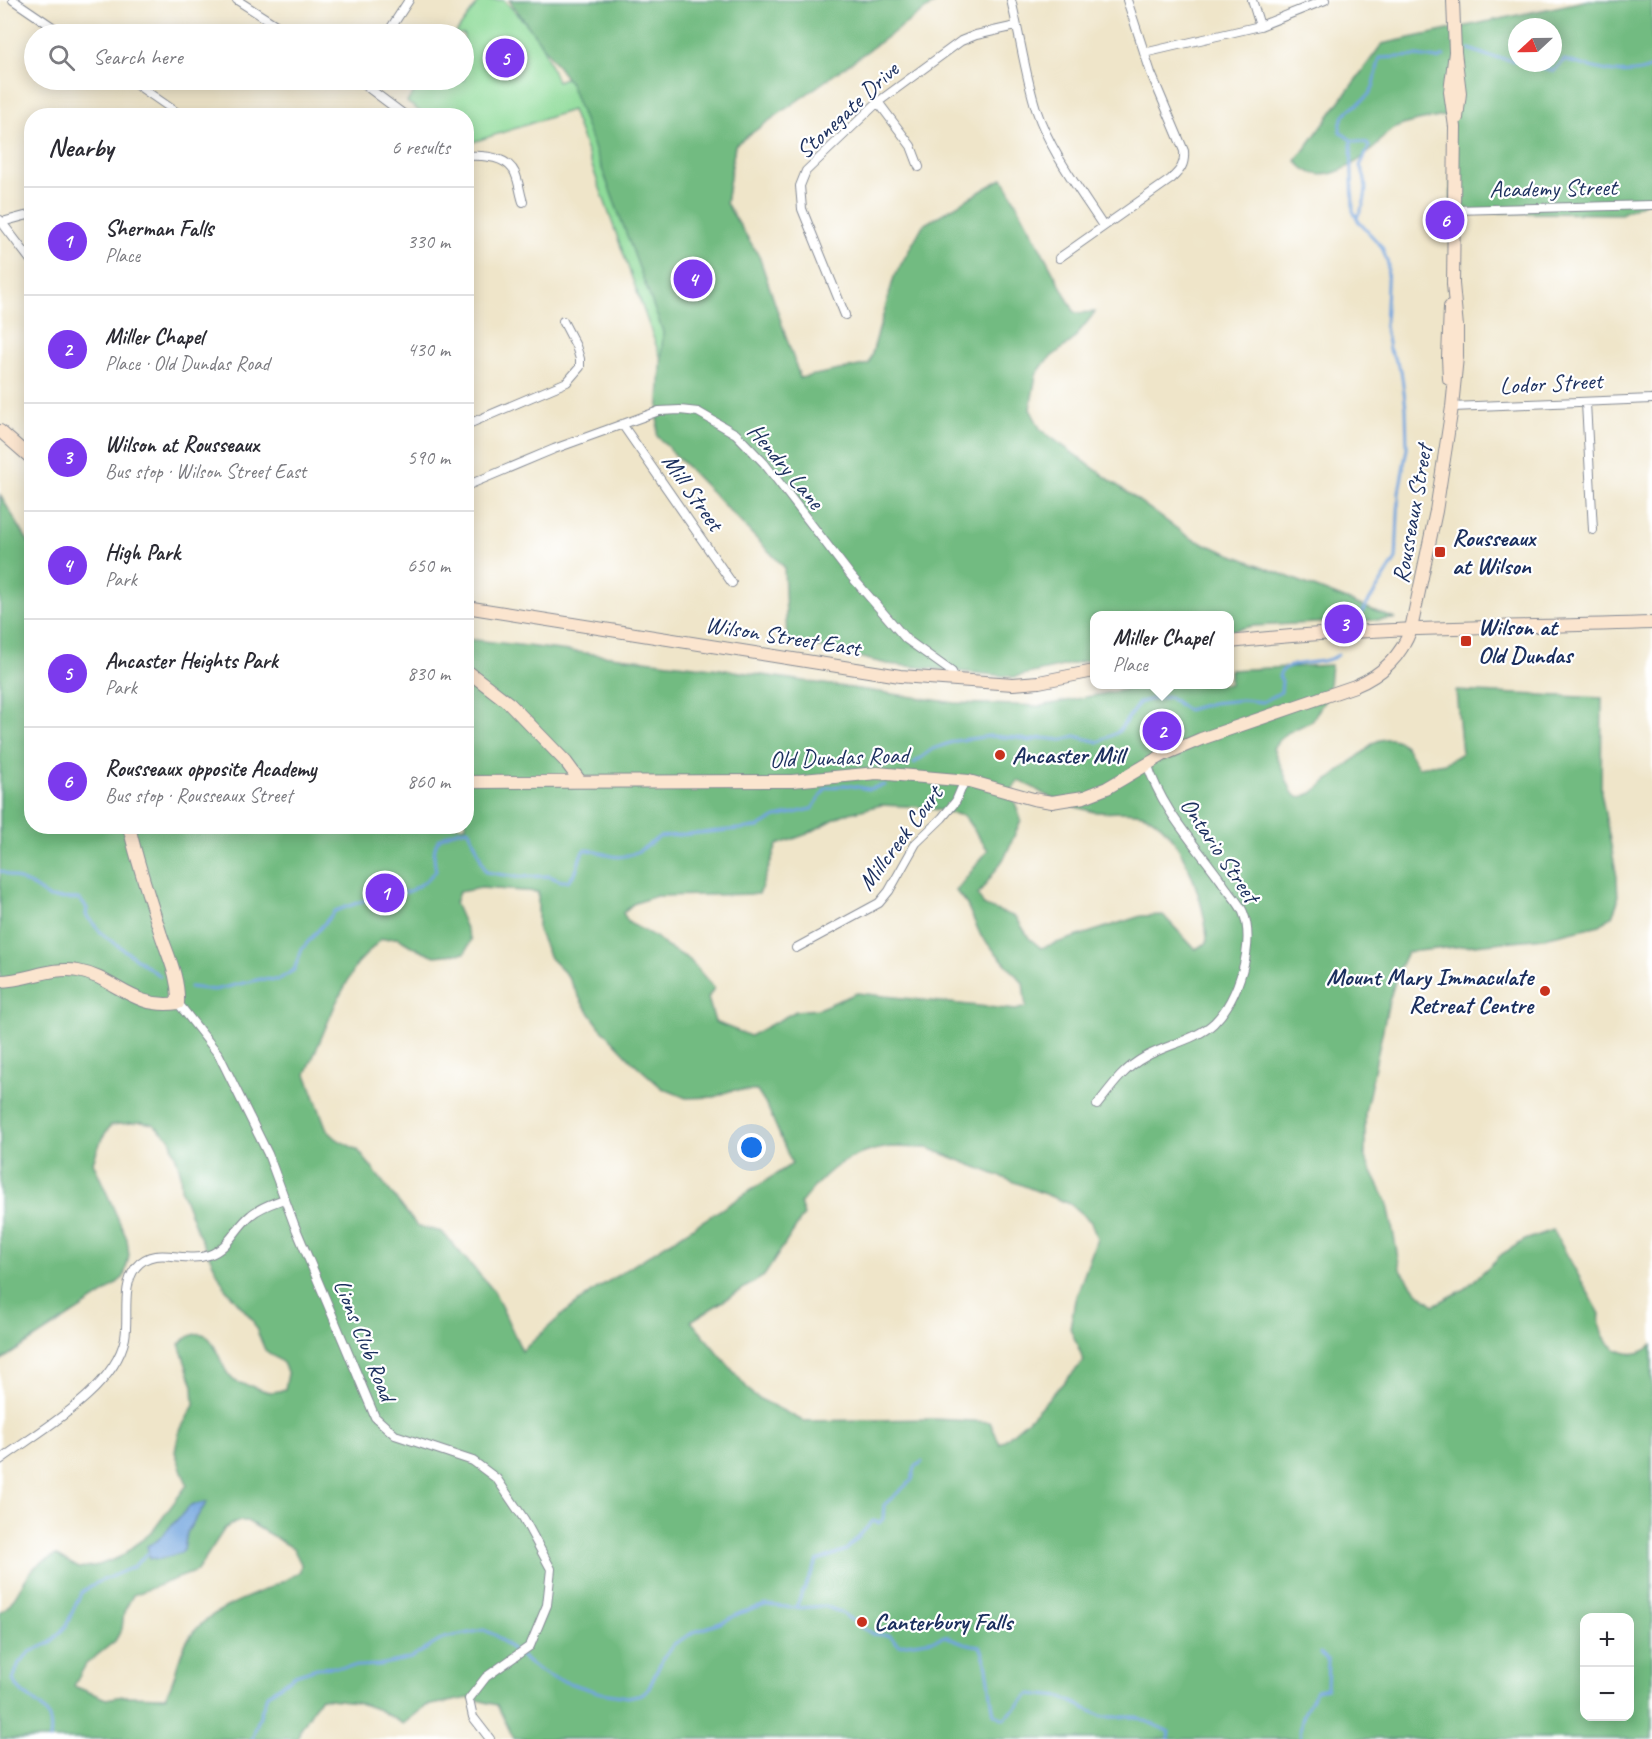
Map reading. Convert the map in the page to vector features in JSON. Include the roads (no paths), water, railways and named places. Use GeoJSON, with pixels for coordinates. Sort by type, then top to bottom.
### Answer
{"type":"FeatureCollection","features":[{"type":"Feature","properties":{"kind":"main road","name":"Rousseaux Street"},"geometry":{"type":"LineString","coordinates":[[1411,629],[1436,511],[1452,407],[1457,357],[1453,284],[1455,127],[1460,93],[1455,52],[1453,0]]}},
{"type":"Feature","properties":{"kind":"main road"},"geometry":{"type":"LineString","coordinates":[[0,431],[24,452]]}},
{"type":"Feature","properties":{"kind":"main road","name":"Wilson Street East"},"geometry":{"type":"LineString","coordinates":[[474,608],[900,676],[1013,684],[1039,682],[1090,672]]}},
{"type":"Feature","properties":{"kind":"main road"},"geometry":{"type":"LineString","coordinates":[[1234,642],[1411,629],[1652,623]]}},
{"type":"Feature","properties":{"kind":"main road","name":"Old Dundas Road"},"geometry":{"type":"LineString","coordinates":[[474,782],[792,781],[878,773],[964,780],[1052,802],[1084,797],[1107,788],[1163,754],[1365,681],[1378,674],[1398,655],[1406,644],[1411,629]]}},
{"type":"Feature","properties":{"kind":"main road"},"geometry":{"type":"LineString","coordinates":[[474,676],[510,704],[566,762],[580,781]]}},
{"type":"Feature","properties":{"kind":"main road"},"geometry":{"type":"LineString","coordinates":[[0,981],[64,970],[77,970],[147,1002],[164,1005],[178,993],[131,834]]}},
{"type":"Feature","properties":{"kind":"street"},"geometry":{"type":"LineString","coordinates":[[13,0],[48,24]]}},
{"type":"Feature","properties":{"kind":"street"},"geometry":{"type":"LineString","coordinates":[[237,0],[274,24]]}},
{"type":"Feature","properties":{"kind":"street"},"geometry":{"type":"LineString","coordinates":[[393,24],[409,0]]}},
{"type":"Feature","properties":{"kind":"street"},"geometry":{"type":"LineString","coordinates":[[1011,0],[1036,110],[1048,138],[1103,226]]}},
{"type":"Feature","properties":{"kind":"street"},"geometry":{"type":"LineString","coordinates":[[1059,258],[1171,178],[1180,171],[1185,162],[1185,151],[1144,53],[1127,0]]}},
{"type":"Feature","properties":{"kind":"street"},"geometry":{"type":"LineString","coordinates":[[1252,0],[1260,26]]}},
{"type":"Feature","properties":{"kind":"street"},"geometry":{"type":"LineString","coordinates":[[1144,53],[1260,26],[1325,0]]}},
{"type":"Feature","properties":{"kind":"street","name":"Stonegate Drive"},"geometry":{"type":"LineString","coordinates":[[845,315],[802,209],[800,186],[806,171],[878,102],[961,41],[976,35],[1016,26]]}},
{"type":"Feature","properties":{"kind":"street"},"geometry":{"type":"LineString","coordinates":[[144,90],[170,108]]}},
{"type":"Feature","properties":{"kind":"street"},"geometry":{"type":"LineString","coordinates":[[371,90],[395,108]]}},
{"type":"Feature","properties":{"kind":"street"},"geometry":{"type":"LineString","coordinates":[[878,102],[911,146],[919,167]]}},
{"type":"Feature","properties":{"kind":"street"},"geometry":{"type":"LineString","coordinates":[[474,156],[491,156],[502,160],[515,171],[522,202]]}},
{"type":"Feature","properties":{"kind":"street","name":"Academy Street"},"geometry":{"type":"LineString","coordinates":[[1455,210],[1652,205]]}},
{"type":"Feature","properties":{"kind":"street"},"geometry":{"type":"LineString","coordinates":[[24,216],[1,221],[24,251]]}},
{"type":"Feature","properties":{"kind":"street"},"geometry":{"type":"LineString","coordinates":[[474,422],[567,382],[580,367],[576,346],[563,321]]}},
{"type":"Feature","properties":{"kind":"street","name":"Lodor Street"},"geometry":{"type":"LineString","coordinates":[[1452,407],[1652,399]]}},
{"type":"Feature","properties":{"kind":"street"},"geometry":{"type":"LineString","coordinates":[[1586,403],[1593,530]]}},
{"type":"Feature","properties":{"kind":"street","name":"Hendry Lane"},"geometry":{"type":"LineString","coordinates":[[474,483],[659,411],[698,412],[736,434],[764,463],[845,569],[906,639],[952,672],[954,681]]}},
{"type":"Feature","properties":{"kind":"street","name":"Mill Street"},"geometry":{"type":"LineString","coordinates":[[622,424],[732,583]]}},
{"type":"Feature","properties":{"kind":"street","name":"Ontario Street"},"geometry":{"type":"LineString","coordinates":[[1097,1105],[1120,1075],[1142,1058],[1196,1035],[1214,1023],[1232,998],[1243,971],[1248,944],[1243,912],[1166,807],[1147,763]]}},
{"type":"Feature","properties":{"kind":"street","name":"Millcreek Court"},"geometry":{"type":"LineString","coordinates":[[796,948],[879,903],[889,891],[916,843],[956,801],[964,780]]}},
{"type":"Feature","properties":{"kind":"street","name":"Lions Club Road"},"geometry":{"type":"LineString","coordinates":[[178,993],[219,1055],[268,1154],[284,1199],[375,1417],[395,1435],[473,1461],[497,1479],[524,1519],[550,1569],[547,1605],[530,1646],[486,1677],[469,1699],[473,1717],[490,1739]]}},
{"type":"Feature","properties":{"kind":"street"},"geometry":{"type":"LineString","coordinates":[[0,1460],[37,1436],[71,1409],[96,1387],[115,1365],[124,1340],[128,1288],[134,1269],[146,1258],[163,1254],[194,1258],[211,1254],[226,1243],[253,1213],[284,1199]]}},
{"type":"Feature","properties":{"kind":"water"},"geometry":{"type":"Polygon","coordinates":[[[207,1502],[187,1532],[184,1549],[180,1553],[160,1559],[150,1558],[147,1546],[157,1541],[191,1505],[207,1502]]]}},
{"type":"Feature","properties":{"kind":"waterway"},"geometry":{"type":"LineString","coordinates":[[1469,49],[1488,56],[1508,59]]}},
{"type":"Feature","properties":{"kind":"waterway"},"geometry":{"type":"LineString","coordinates":[[1361,614],[1396,559],[1399,492],[1407,448],[1406,408],[1401,370],[1389,349],[1385,326],[1388,264],[1382,247],[1359,222],[1353,211],[1351,140],[1340,132],[1341,123],[1348,111],[1369,94],[1374,84],[1380,58],[1417,56],[1437,59],[1444,56]]}},
{"type":"Feature","properties":{"kind":"waterway"},"geometry":{"type":"LineString","coordinates":[[1562,62],[1564,60],[1596,69],[1619,72],[1641,71],[1652,67]]}},
{"type":"Feature","properties":{"kind":"waterway"},"geometry":{"type":"LineString","coordinates":[[1351,140],[1367,143],[1369,147],[1360,166],[1365,179],[1366,192],[1357,217]]}},
{"type":"Feature","properties":{"kind":"waterway"},"geometry":{"type":"LineString","coordinates":[[914,763],[933,749],[955,741],[990,736],[1029,741],[1042,738],[1062,740],[1075,736],[1099,742],[1118,732],[1139,703],[1148,700],[1169,697],[1187,710],[1212,703],[1242,700],[1263,702],[1281,692],[1282,681],[1279,676],[1283,670],[1296,664],[1322,661],[1338,655]]}},
{"type":"Feature","properties":{"kind":"waterway"},"geometry":{"type":"LineString","coordinates":[[470,834],[486,872],[516,877],[549,876],[568,881],[575,872],[584,850],[618,857],[625,856],[637,852],[659,837],[759,827],[776,817],[812,809],[826,788],[846,785],[869,789],[885,785]]}},
{"type":"Feature","properties":{"kind":"waterway"},"geometry":{"type":"LineString","coordinates":[[190,987],[214,990],[261,979],[278,980],[294,970],[302,949],[335,911],[385,893],[408,892],[423,883],[436,871],[434,860],[436,845],[448,834]]}},
{"type":"Feature","properties":{"kind":"waterway"},"geometry":{"type":"LineString","coordinates":[[0,871],[31,885],[50,898],[79,899],[87,908],[86,915],[102,934],[160,976]]}},
{"type":"Feature","properties":{"kind":"waterway"},"geometry":{"type":"LineString","coordinates":[[796,1607],[817,1561],[846,1550],[873,1521],[879,1523],[883,1519],[884,1505],[912,1480],[915,1467],[922,1462]]}},
{"type":"Feature","properties":{"kind":"waterway"},"geometry":{"type":"LineString","coordinates":[[50,1739],[51,1726],[44,1710],[18,1688],[13,1680],[19,1663],[30,1652],[50,1643],[66,1626],[81,1593],[92,1585],[133,1567],[148,1553]]}},
{"type":"Feature","properties":{"kind":"waterway"},"geometry":{"type":"LineString","coordinates":[[252,1739],[267,1695],[295,1675],[317,1668],[379,1665],[411,1658],[444,1638],[484,1630],[495,1635],[538,1670],[553,1678],[601,1693],[628,1697],[642,1694],[649,1688],[662,1660],[674,1644],[694,1632],[766,1605],[796,1608],[825,1606],[842,1613],[873,1634],[890,1636],[899,1645],[934,1640],[945,1636],[980,1646],[988,1671],[994,1714],[1004,1719],[1030,1694],[1062,1697],[1103,1717],[1137,1717],[1170,1732],[1169,1739]]}},
{"type":"Feature","properties":{"kind":"waterway"},"geometry":{"type":"LineString","coordinates":[[1301,1739],[1302,1719],[1307,1707],[1317,1690],[1327,1688],[1328,1660],[1320,1653]]}},
{"type":"Feature","properties":{"kind":"place","name":"Ancaster Heights Park"},"geometry":{"type":"Point","coordinates":[505,58]}},
{"type":"Feature","properties":{"kind":"place","name":"Rousseaux opposite Academy"},"geometry":{"type":"Point","coordinates":[1445,220]}},
{"type":"Feature","properties":{"kind":"place","name":"High Park"},"geometry":{"type":"Point","coordinates":[693,279]}},
{"type":"Feature","properties":{"kind":"place","name":"Rousseaux at Wilson"},"geometry":{"type":"Point","coordinates":[1440,552]}},
{"type":"Feature","properties":{"kind":"place","name":"Wilson at Rousseaux"},"geometry":{"type":"Point","coordinates":[1344,624]}},
{"type":"Feature","properties":{"kind":"place","name":"Wilson at Old Dundas"},"geometry":{"type":"Point","coordinates":[1466,641]}},
{"type":"Feature","properties":{"kind":"place","name":"Miller Chapel"},"geometry":{"type":"Point","coordinates":[1162,731]}},
{"type":"Feature","properties":{"kind":"place","name":"Ancaster Mill"},"geometry":{"type":"Point","coordinates":[1000,755]}},
{"type":"Feature","properties":{"kind":"place","name":"Sherman Falls"},"geometry":{"type":"Point","coordinates":[385,893]}},
{"type":"Feature","properties":{"kind":"place","name":"Mount Mary Immaculate Retreat Centre"},"geometry":{"type":"Point","coordinates":[1545,991]}},
{"type":"Feature","properties":{"kind":"place","name":"Canterbury Falls"},"geometry":{"type":"Point","coordinates":[862,1622]}}]}
